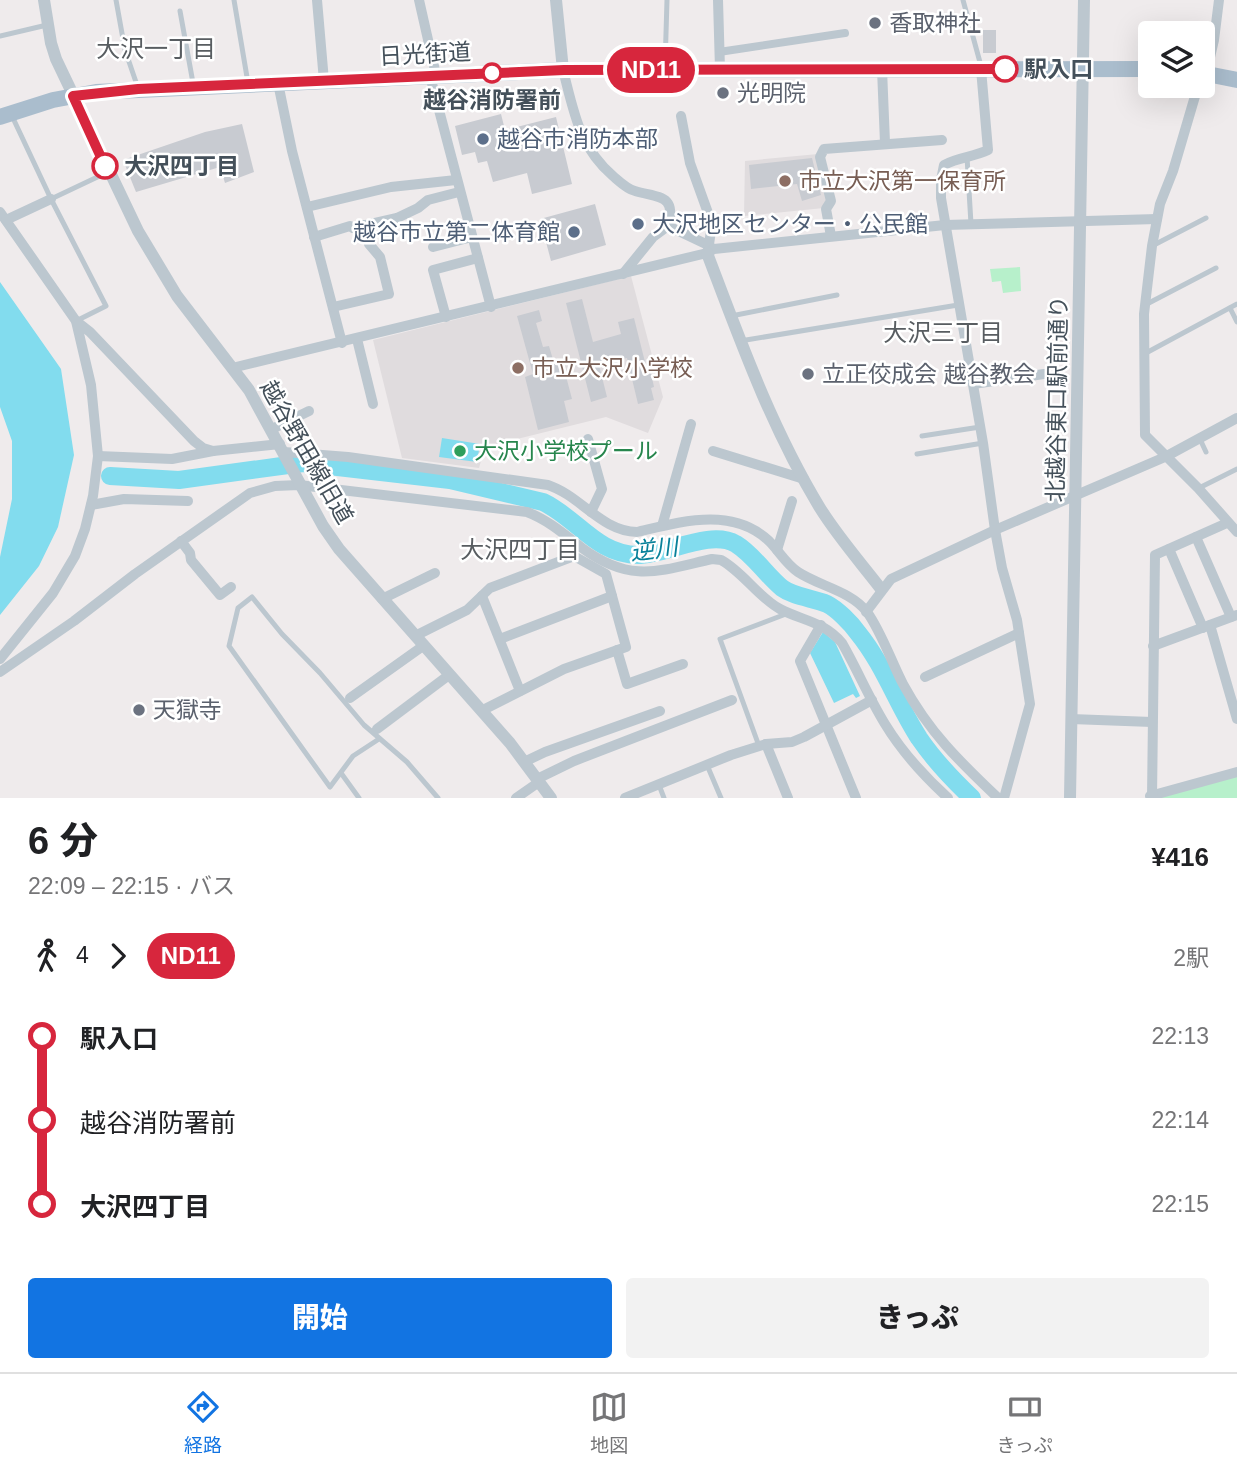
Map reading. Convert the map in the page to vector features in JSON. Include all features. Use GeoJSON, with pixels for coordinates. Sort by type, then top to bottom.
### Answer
{"type":"FeatureCollection","features":[{"type":"Feature","properties":{"kind":"main road","name":"日光街道"},"geometry":{"type":"LineString","coordinates":[[6,115],[73,96],[138,89],[564,70],[1138,69]]}},
{"type":"Feature","properties":{"kind":"main road"},"geometry":{"type":"LineString","coordinates":[[1215,80],[1236,82]]}},
{"type":"Feature","properties":{"kind":"street","name":"越谷野田線旧道"},"geometry":{"type":"LineString","coordinates":[[44,0],[53,51],[108,172],[164,277],[249,390],[331,538],[481,711],[551,798]]}},
{"type":"Feature","properties":{"kind":"street"},"geometry":{"type":"LineString","coordinates":[[317,0],[324,81]]}},
{"type":"Feature","properties":{"kind":"street"},"geometry":{"type":"LineString","coordinates":[[419,0],[456,180],[491,307]]}},
{"type":"Feature","properties":{"kind":"street"},"geometry":{"type":"LineString","coordinates":[[556,0],[564,70],[578,130],[599,164],[624,186],[663,197],[669,205],[671,215],[668,226],[653,237],[622,274]]}},
{"type":"Feature","properties":{"kind":"street"},"geometry":{"type":"LineString","coordinates":[[718,0],[720,69]]}},
{"type":"Feature","properties":{"kind":"street","name":"北越谷東口駅前通り"},"geometry":{"type":"LineString","coordinates":[[1070,798],[1084,0]]}},
{"type":"Feature","properties":{"kind":"street"},"geometry":{"type":"LineString","coordinates":[[1215,32],[1219,0]]}},
{"type":"Feature","properties":{"kind":"street"},"geometry":{"type":"LineString","coordinates":[[719,52],[845,33]]}},
{"type":"Feature","properties":{"kind":"street"},"geometry":{"type":"LineString","coordinates":[[882,69],[885,143]]}},
{"type":"Feature","properties":{"kind":"street"},"geometry":{"type":"LineString","coordinates":[[981,69],[988,150],[975,156],[954,159],[944,165],[941,180],[945,225],[983,443],[995,530],[1019,633],[1030,704],[1004,798]]}},
{"type":"Feature","properties":{"kind":"street"},"geometry":{"type":"LineString","coordinates":[[278,83],[342,343]]}},
{"type":"Feature","properties":{"kind":"street"},"geometry":{"type":"LineString","coordinates":[[1196,98],[1157,219],[1152,246],[1143,354],[1145,435],[1237,532]]}},
{"type":"Feature","properties":{"kind":"street"},"geometry":{"type":"LineString","coordinates":[[681,116],[690,163],[712,223],[708,249],[767,408],[822,510],[881,589]]}},
{"type":"Feature","properties":{"kind":"street"},"geometry":{"type":"LineString","coordinates":[[831,236],[826,209],[831,201],[820,157],[824,149],[942,140]]}},
{"type":"Feature","properties":{"kind":"street"},"geometry":{"type":"LineString","coordinates":[[307,207],[391,187],[456,180]]}},
{"type":"Feature","properties":{"kind":"street"},"geometry":{"type":"LineString","coordinates":[[314,237],[350,226],[397,218],[428,200],[459,192]]}},
{"type":"Feature","properties":{"kind":"street"},"geometry":{"type":"LineString","coordinates":[[51,199],[3,216],[76,321],[90,332],[194,441],[212,451]]}},
{"type":"Feature","properties":{"kind":"street"},"geometry":{"type":"LineString","coordinates":[[232,368],[491,307],[708,249],[945,225],[1157,219]]}},
{"type":"Feature","properties":{"kind":"street"},"geometry":{"type":"LineString","coordinates":[[333,307],[389,294],[380,257],[369,244],[365,225]]}},
{"type":"Feature","properties":{"kind":"street"},"geometry":{"type":"LineString","coordinates":[[668,226],[708,249]]}},
{"type":"Feature","properties":{"kind":"street"},"geometry":{"type":"LineString","coordinates":[[433,247],[472,237]]}},
{"type":"Feature","properties":{"kind":"street"},"geometry":{"type":"LineString","coordinates":[[446,317],[433,270],[478,258]]}},
{"type":"Feature","properties":{"kind":"street"},"geometry":{"type":"LineString","coordinates":[[0,660],[53,593],[75,556],[91,505],[98,456],[91,385],[76,321]]}},
{"type":"Feature","properties":{"kind":"street"},"geometry":{"type":"LineString","coordinates":[[357,339],[373,404]]}},
{"type":"Feature","properties":{"kind":"street"},"geometry":{"type":"LineString","coordinates":[[973,384],[1044,374]]}},
{"type":"Feature","properties":{"kind":"street"},"geometry":{"type":"LineString","coordinates":[[272,429],[309,411]]}},
{"type":"Feature","properties":{"kind":"street"},"geometry":{"type":"LineString","coordinates":[[866,612],[891,579],[995,530],[1165,457],[1237,418]]}},
{"type":"Feature","properties":{"kind":"street"},"geometry":{"type":"LineString","coordinates":[[662,526],[691,425]]}},
{"type":"Feature","properties":{"kind":"street"},"geometry":{"type":"LineString","coordinates":[[588,439],[602,489],[591,512]]}},
{"type":"Feature","properties":{"kind":"street"},"geometry":{"type":"LineString","coordinates":[[98,456],[172,459],[212,451],[283,450],[548,485],[572,496],[603,522],[625,532],[709,519],[730,520],[755,530],[800,574],[842,594],[866,612],[919,711],[948,750],[998,798]]}},
{"type":"Feature","properties":{"kind":"street"},"geometry":{"type":"LineString","coordinates":[[713,451],[804,480]]}},
{"type":"Feature","properties":{"kind":"street"},"geometry":{"type":"LineString","coordinates":[[0,672],[75,621],[250,493],[298,482],[527,512],[547,521],[593,556],[637,572],[651,573],[712,559],[721,560],[778,608],[821,625],[842,643],[899,745],[927,779],[948,798]]}},
{"type":"Feature","properties":{"kind":"street"},"geometry":{"type":"LineString","coordinates":[[91,505],[124,499],[188,501]]}},
{"type":"Feature","properties":{"kind":"street"},"geometry":{"type":"LineString","coordinates":[[777,550],[792,501]]}},
{"type":"Feature","properties":{"kind":"street"},"geometry":{"type":"LineString","coordinates":[[1227,523],[1156,555],[1151,797],[1237,772]]}},
{"type":"Feature","properties":{"kind":"street"},"geometry":{"type":"LineString","coordinates":[[1153,646],[1234,616],[1196,537]]}},
{"type":"Feature","properties":{"kind":"street"},"geometry":{"type":"LineString","coordinates":[[181,541],[190,553],[191,560],[220,595],[231,587]]}},
{"type":"Feature","properties":{"kind":"street"},"geometry":{"type":"LineString","coordinates":[[1169,549],[1206,626],[1237,719]]}},
{"type":"Feature","properties":{"kind":"street"},"geometry":{"type":"LineString","coordinates":[[350,698],[419,641],[467,610],[490,588],[574,556],[606,574],[626,647],[564,669],[481,711]]}},
{"type":"Feature","properties":{"kind":"street"},"geometry":{"type":"LineString","coordinates":[[382,598],[435,573]]}},
{"type":"Feature","properties":{"kind":"street"},"geometry":{"type":"LineString","coordinates":[[482,596],[520,691]]}},
{"type":"Feature","properties":{"kind":"street"},"geometry":{"type":"LineString","coordinates":[[499,639],[612,596]]}},
{"type":"Feature","properties":{"kind":"street"},"geometry":{"type":"LineString","coordinates":[[821,625],[800,661],[856,798]]}},
{"type":"Feature","properties":{"kind":"street"},"geometry":{"type":"LineString","coordinates":[[925,677],[1019,633]]}},
{"type":"Feature","properties":{"kind":"street"},"geometry":{"type":"LineString","coordinates":[[617,650],[627,684],[683,664]]}},
{"type":"Feature","properties":{"kind":"street"},"geometry":{"type":"LineString","coordinates":[[378,734],[449,675]]}},
{"type":"Feature","properties":{"kind":"street"},"geometry":{"type":"LineString","coordinates":[[516,798],[538,780],[574,761],[732,700]]}},
{"type":"Feature","properties":{"kind":"street"},"geometry":{"type":"LineString","coordinates":[[625,798],[763,745],[792,742],[872,700]]}},
{"type":"Feature","properties":{"kind":"street"},"geometry":{"type":"LineString","coordinates":[[524,762],[660,711]]}},
{"type":"Feature","properties":{"kind":"street"},"geometry":{"type":"LineString","coordinates":[[1071,719],[1152,722]]}},
{"type":"Feature","properties":{"kind":"street"},"geometry":{"type":"LineString","coordinates":[[763,745],[788,798]]}},
{"type":"Feature","properties":{"kind":"lane"},"geometry":{"type":"LineString","coordinates":[[116,0],[125,50],[138,89]]}},
{"type":"Feature","properties":{"kind":"lane"},"geometry":{"type":"LineString","coordinates":[[234,0],[248,84]]}},
{"type":"Feature","properties":{"kind":"lane"},"geometry":{"type":"LineString","coordinates":[[665,70],[667,0]]}},
{"type":"Feature","properties":{"kind":"lane"},"geometry":{"type":"LineString","coordinates":[[963,0],[981,69]]}},
{"type":"Feature","properties":{"kind":"lane"},"geometry":{"type":"LineString","coordinates":[[180,11],[194,87]]}},
{"type":"Feature","properties":{"kind":"lane"},"geometry":{"type":"LineString","coordinates":[[0,36],[47,25]]}},
{"type":"Feature","properties":{"kind":"lane"},"geometry":{"type":"LineString","coordinates":[[6,115],[106,306],[76,321]]}},
{"type":"Feature","properties":{"kind":"lane"},"geometry":{"type":"LineString","coordinates":[[967,157],[971,225]]}},
{"type":"Feature","properties":{"kind":"lane"},"geometry":{"type":"LineString","coordinates":[[51,199],[108,172]]}},
{"type":"Feature","properties":{"kind":"lane"},"geometry":{"type":"LineString","coordinates":[[1152,246],[1206,218]]}},
{"type":"Feature","properties":{"kind":"lane"},"geometry":{"type":"LineString","coordinates":[[1145,305],[1216,268]]}},
{"type":"Feature","properties":{"kind":"lane"},"geometry":{"type":"LineString","coordinates":[[731,316],[836,295]]}},
{"type":"Feature","properties":{"kind":"lane"},"geometry":{"type":"LineString","coordinates":[[1143,354],[1237,304]]}},
{"type":"Feature","properties":{"kind":"lane"},"geometry":{"type":"LineString","coordinates":[[740,341],[958,305]]}},
{"type":"Feature","properties":{"kind":"lane"},"geometry":{"type":"LineString","coordinates":[[1230,308],[1237,322]]}},
{"type":"Feature","properties":{"kind":"lane"},"geometry":{"type":"LineString","coordinates":[[922,436],[979,426]]}},
{"type":"Feature","properties":{"kind":"lane"},"geometry":{"type":"LineString","coordinates":[[1199,437],[1206,452]]}},
{"type":"Feature","properties":{"kind":"lane"},"geometry":{"type":"LineString","coordinates":[[917,454],[983,443]]}},
{"type":"Feature","properties":{"kind":"lane"},"geometry":{"type":"LineString","coordinates":[[1198,488],[1237,469]]}},
{"type":"Feature","properties":{"kind":"lane"},"geometry":{"type":"LineString","coordinates":[[378,734],[353,756],[330,787],[229,646],[238,608],[252,597],[282,634],[407,762],[438,798]]}},
{"type":"Feature","properties":{"kind":"lane"},"geometry":{"type":"LineString","coordinates":[[763,745],[720,639],[789,612]]}},
{"type":"Feature","properties":{"kind":"lane"},"geometry":{"type":"LineString","coordinates":[[708,765],[721,798]]}},
{"type":"Feature","properties":{"kind":"lane"},"geometry":{"type":"LineString","coordinates":[[341,773],[359,798]]}},
{"type":"Feature","properties":{"kind":"lane"},"geometry":{"type":"LineString","coordinates":[[659,785],[664,798]]}},
{"type":"Feature","properties":{"kind":"shaded area","name":"市立大沢第一保育所"},"geometry":{"type":"Polygon","coordinates":[[[818,154],[830,201],[824,208],[744,216],[745,161],[818,154]]]}},
{"type":"Feature","properties":{"kind":"shaded area","name":"市立大沢小学校"},"geometry":{"type":"Polygon","coordinates":[[[631,276],[663,397],[648,433],[606,417],[485,447],[479,468],[402,458],[373,340],[631,276]]]}},
{"type":"Feature","properties":{"kind":"green space"},"geometry":{"type":"Polygon","coordinates":[[[1020,267],[1021,291],[1003,293],[1001,281],[992,282],[990,269],[1020,267]]]}},
{"type":"Feature","properties":{"kind":"green space"},"geometry":{"type":"Polygon","coordinates":[[[1237,775],[1237,798],[1157,798],[1237,775]]]}},
{"type":"Feature","properties":{"kind":"water"},"geometry":{"type":"Polygon","coordinates":[[[0,282],[61,369],[74,455],[58,527],[39,566],[0,615],[0,557],[12,499],[12,441],[0,407],[0,282]]]}},
{"type":"Feature","properties":{"kind":"water","name":"大沢小学校プール"},"geometry":{"type":"Polygon","coordinates":[[[442,438],[480,444],[477,462],[439,457],[442,438]]]}},
{"type":"Feature","properties":{"kind":"water"},"geometry":{"type":"Polygon","coordinates":[[[823,632],[835,642],[860,696],[856,698],[853,694],[834,703],[810,653],[823,632]]]}},
{"type":"Feature","properties":{"kind":"building"},"geometry":{"type":"Polygon","coordinates":[[[983,30],[996,30],[996,53],[983,53],[983,30]]]}},
{"type":"Feature","properties":{"kind":"building"},"geometry":{"type":"Polygon","coordinates":[[[501,114],[505,130],[556,117],[572,184],[532,194],[527,173],[493,182],[487,161],[478,163],[475,152],[462,155],[455,126],[501,114]]]}},
{"type":"Feature","properties":{"kind":"building"},"geometry":{"type":"Polygon","coordinates":[[[242,124],[254,172],[225,183],[220,167],[136,192],[123,160],[205,132],[242,124]]]}},
{"type":"Feature","properties":{"kind":"building"},"geometry":{"type":"Polygon","coordinates":[[[812,158],[821,195],[802,201],[797,184],[751,189],[749,165],[812,158]]]}},
{"type":"Feature","properties":{"kind":"building"},"geometry":{"type":"Polygon","coordinates":[[[595,204],[606,245],[551,261],[540,219],[595,204]]]}},
{"type":"Feature","properties":{"kind":"building"},"geometry":{"type":"Polygon","coordinates":[[[582,299],[593,342],[621,334],[618,322],[634,318],[648,374],[651,373],[654,400],[638,404],[627,358],[599,365],[607,397],[591,402],[566,303],[582,299]]]}},
{"type":"Feature","properties":{"kind":"building"},"geometry":{"type":"Polygon","coordinates":[[[539,310],[542,321],[536,323],[543,347],[549,346],[554,363],[562,361],[572,399],[564,401],[569,422],[538,430],[525,377],[533,374],[517,316],[539,310]]]}},
{"type":"Feature","properties":{"kind":"waterway","name":"逆川"},"geometry":{"type":"LineString","coordinates":[[110,476],[179,480],[303,463],[450,480],[543,502],[599,542],[624,553],[649,554],[714,539],[736,544],[782,588],[827,604],[848,621],[875,658],[919,738],[944,770],[972,798]]}},
{"type":"Feature","properties":{"kind":"bus line","name":"ND11"},"geometry":{"type":"LineString","coordinates":[[105,166],[73,96],[138,89],[564,70],[1005,69]]}},
{"type":"Feature","properties":{"kind":"place","name":"香取神社"},"geometry":{"type":"Point","coordinates":[875,23]}},
{"type":"Feature","properties":{"kind":"place","name":"駅入口"},"geometry":{"type":"Point","coordinates":[1005,69]}},
{"type":"Feature","properties":{"kind":"place","name":"越谷消防署前"},"geometry":{"type":"Point","coordinates":[492,73]}},
{"type":"Feature","properties":{"kind":"place","name":"光明院"},"geometry":{"type":"Point","coordinates":[723,93]}},
{"type":"Feature","properties":{"kind":"place","name":"越谷市消防本部"},"geometry":{"type":"Point","coordinates":[483,139]}},
{"type":"Feature","properties":{"kind":"place","name":"大沢四丁目"},"geometry":{"type":"Point","coordinates":[105,166]}},
{"type":"Feature","properties":{"kind":"place","name":"市立大沢第一保育所"},"geometry":{"type":"Point","coordinates":[785,181]}},
{"type":"Feature","properties":{"kind":"place","name":"大沢地区センター・公民館"},"geometry":{"type":"Point","coordinates":[638,224]}},
{"type":"Feature","properties":{"kind":"place","name":"越谷市立第二体育館"},"geometry":{"type":"Point","coordinates":[574,232]}},
{"type":"Feature","properties":{"kind":"place","name":"市立大沢小学校"},"geometry":{"type":"Point","coordinates":[518,368]}},
{"type":"Feature","properties":{"kind":"place","name":"立正佼成会 越谷教会"},"geometry":{"type":"Point","coordinates":[808,374]}},
{"type":"Feature","properties":{"kind":"place","name":"大沢小学校プール"},"geometry":{"type":"Point","coordinates":[460,451]}},
{"type":"Feature","properties":{"kind":"place","name":"天獄寺"},"geometry":{"type":"Point","coordinates":[139,710]}},
{"type":"Feature","properties":{"kind":"district","name":"大沢一丁目"},"geometry":{"type":"Point","coordinates":[156,48]}},
{"type":"Feature","properties":{"kind":"district","name":"大沢三丁目"},"geometry":{"type":"Point","coordinates":[943,332]}},
{"type":"Feature","properties":{"kind":"district","name":"大沢四丁目"},"geometry":{"type":"Point","coordinates":[520,549]}}]}
